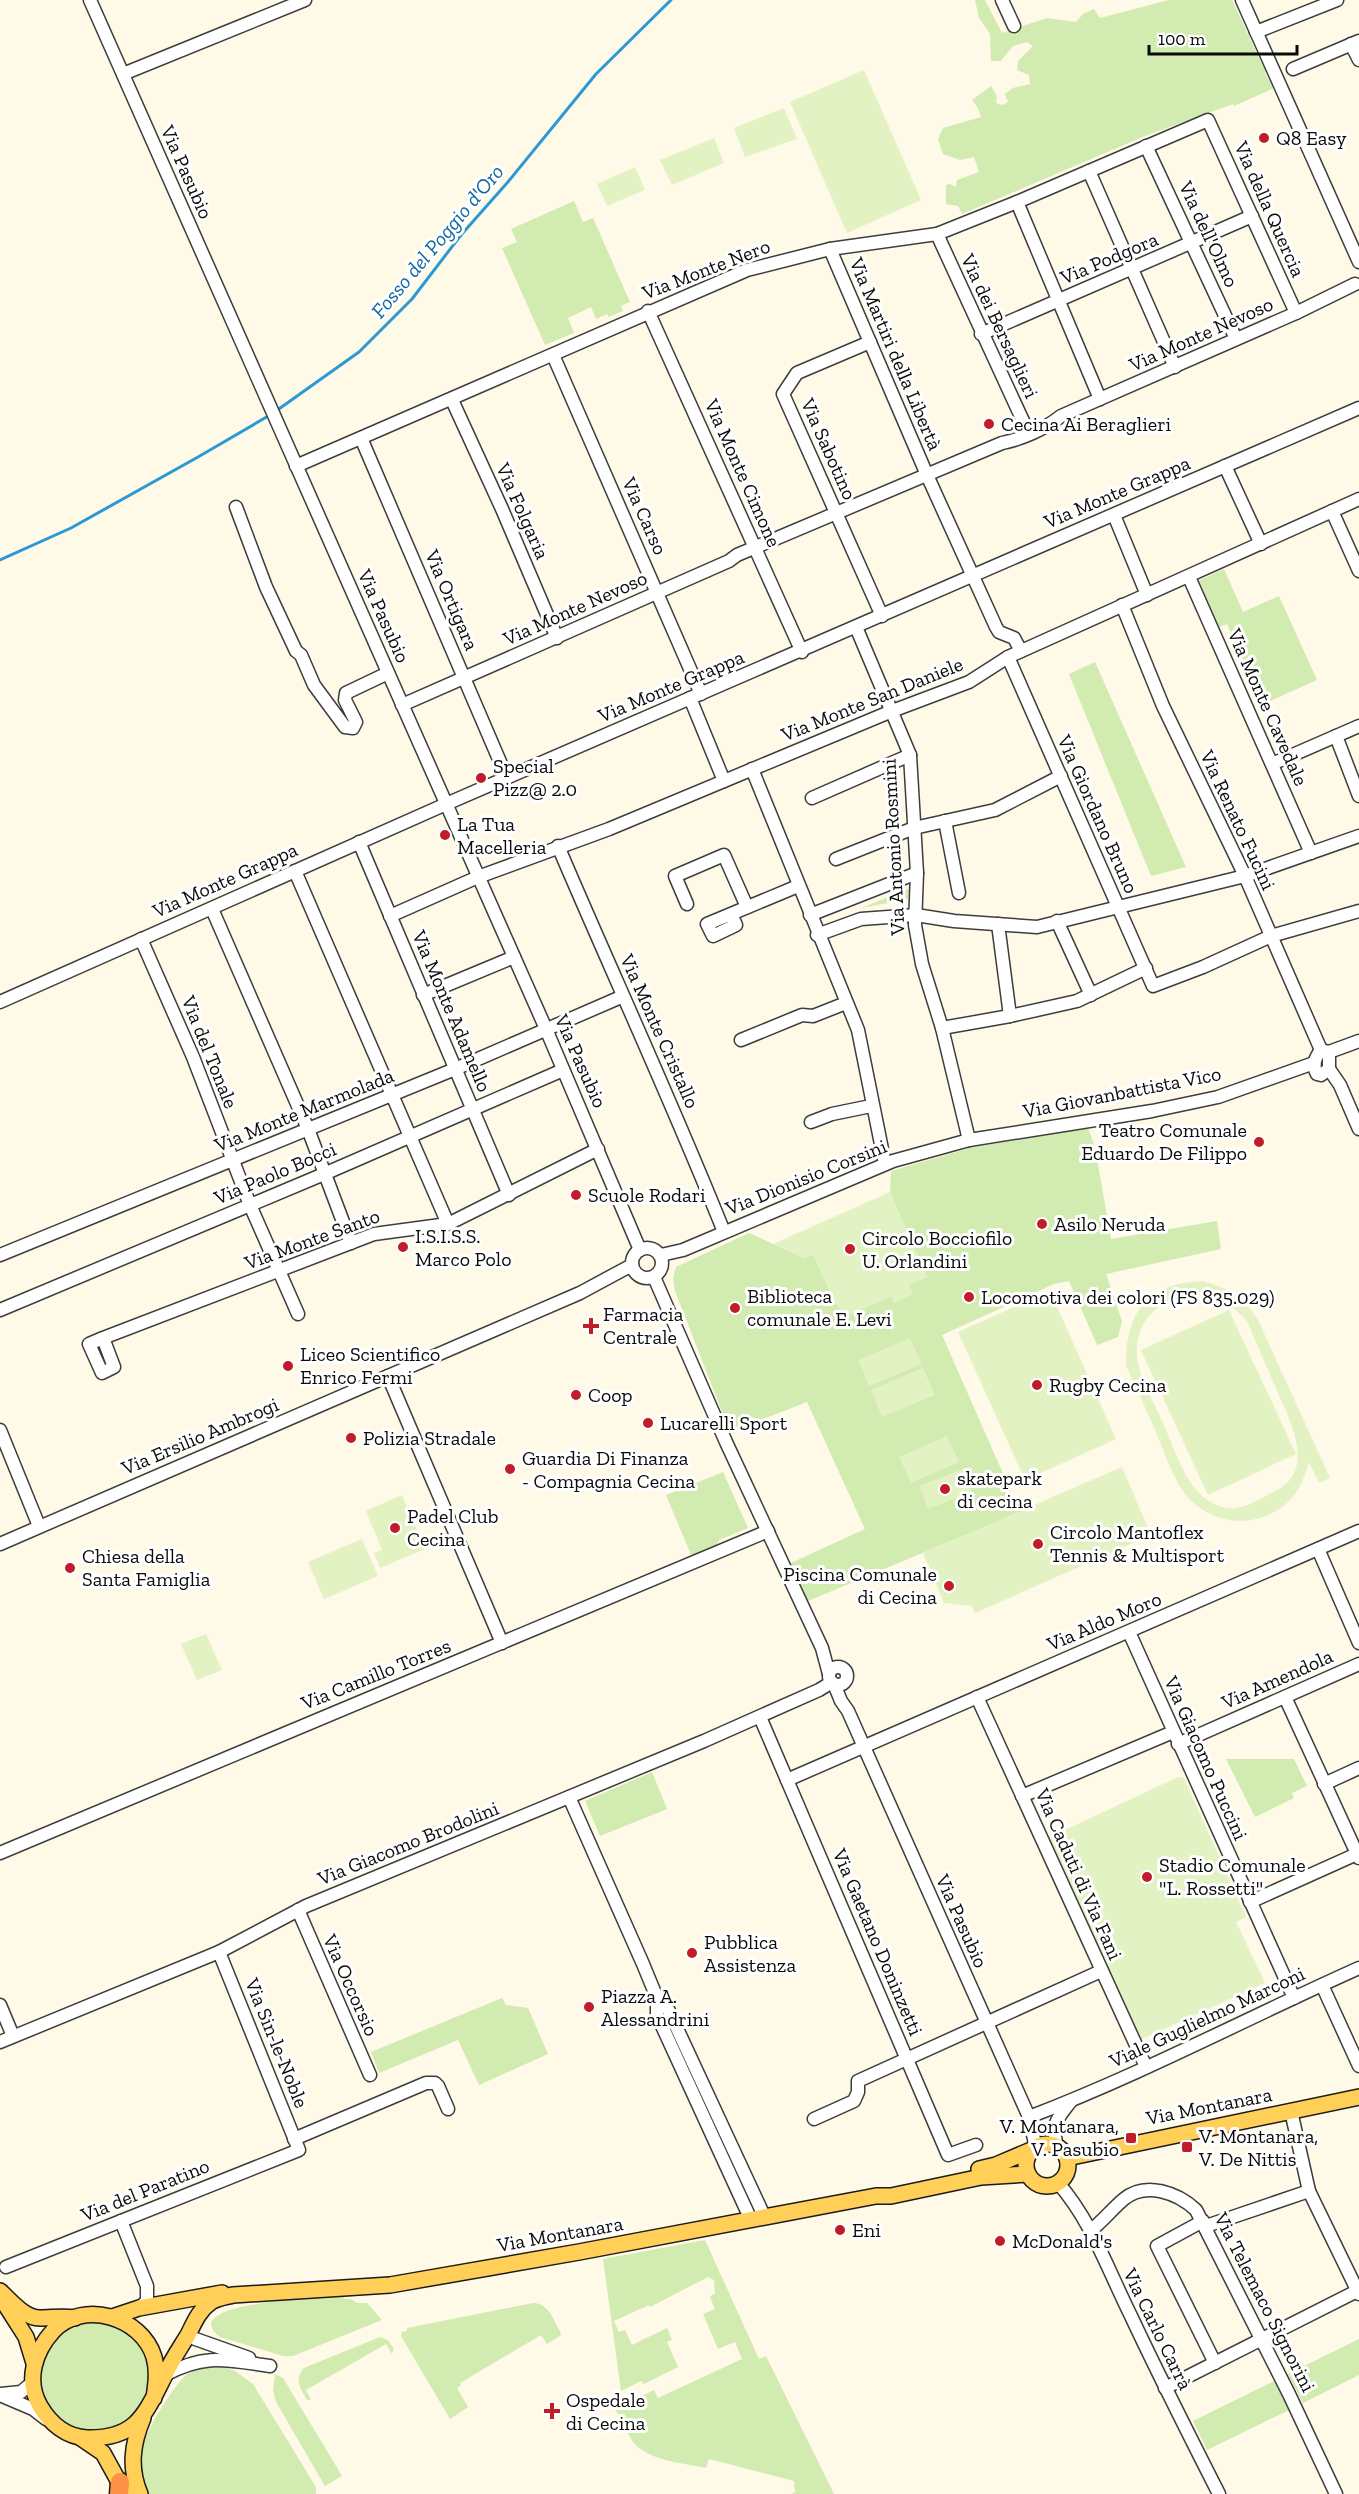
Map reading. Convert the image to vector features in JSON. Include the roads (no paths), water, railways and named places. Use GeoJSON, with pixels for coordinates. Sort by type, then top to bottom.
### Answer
{"type":"FeatureCollection","features":[{"type":"Feature","properties":{"kind":"main road","name":"Via Montanara"},"geometry":{"type":"LineString","coordinates":[[1062,2152],[1359,2097]]}},
{"type":"Feature","properties":{"kind":"main road"},"geometry":{"type":"LineString","coordinates":[[1050,2145],[1062,2152],[1068,2169],[1058,2183],[1044,2186],[1038,2184],[1029,2174],[1027,2163],[1036,2148],[1050,2145]]}},
{"type":"Feature","properties":{"kind":"main road","name":"Via Montanara"},"geometry":{"type":"LineString","coordinates":[[876,2196],[891,2186],[996,2165],[1036,2148]]}},
{"type":"Feature","properties":{"kind":"main road","name":"Via Montanara"},"geometry":{"type":"LineString","coordinates":[[249,2294],[390,2285],[876,2196],[891,2196],[998,2174],[1029,2174]]}},
{"type":"Feature","properties":{"kind":"main road"},"geometry":{"type":"LineString","coordinates":[[0,2291],[23,2312],[34,2317],[58,2315],[75,2318]]}},
{"type":"Feature","properties":{"kind":"main road"},"geometry":{"type":"LineString","coordinates":[[112,2317],[139,2308],[179,2300],[221,2293],[249,2294]]}},
{"type":"Feature","properties":{"kind":"main road"},"geometry":{"type":"LineString","coordinates":[[140,2494],[134,2478],[132,2460],[135,2439],[165,2375],[199,2313],[213,2301],[249,2294]]}},
{"type":"Feature","properties":{"kind":"main road"},"geometry":{"type":"LineString","coordinates":[[0,2296],[26,2337],[34,2363]]}},
{"type":"Feature","properties":{"kind":"main road"},"geometry":{"type":"LineString","coordinates":[[122,2490],[103,2453],[81,2438],[59,2428],[46,2416],[37,2401],[32,2383],[34,2363],[42,2344],[56,2328],[75,2318],[93,2314],[112,2317],[127,2324],[143,2337],[154,2356],[157,2377],[154,2398]]}},
{"type":"Feature","properties":{"kind":"main road"},"geometry":{"type":"LineString","coordinates":[[81,2438],[105,2438],[115,2435],[126,2431],[144,2416]]}},
{"type":"Feature","properties":{"kind":"street","name":"Via Pasubio"},"geometry":{"type":"LineString","coordinates":[[90,0],[546,1029],[640,1250]]}},
{"type":"Feature","properties":{"kind":"street"},"geometry":{"type":"LineString","coordinates":[[123,74],[305,0]]}},
{"type":"Feature","properties":{"kind":"street"},"geometry":{"type":"LineString","coordinates":[[1002,0],[1014,26]]}},
{"type":"Feature","properties":{"kind":"street"},"geometry":{"type":"LineString","coordinates":[[1242,0],[1359,262]]}},
{"type":"Feature","properties":{"kind":"street"},"geometry":{"type":"LineString","coordinates":[[1256,32],[1337,0]]}},
{"type":"Feature","properties":{"kind":"street"},"geometry":{"type":"LineString","coordinates":[[1293,69],[1355,42],[1359,60]]}},
{"type":"Feature","properties":{"kind":"street","name":"Via Monte Nero"},"geometry":{"type":"LineString","coordinates":[[296,466],[452,400],[648,311],[747,270],[830,249],[937,234],[1208,120]]}},
{"type":"Feature","properties":{"kind":"street","name":"Via della Quercia"},"geometry":{"type":"LineString","coordinates":[[1208,120],[1296,314]]}},
{"type":"Feature","properties":{"kind":"street","name":"Via dell'Olmo"},"geometry":{"type":"LineString","coordinates":[[1146,146],[1236,339]]}},
{"type":"Feature","properties":{"kind":"street"},"geometry":{"type":"LineString","coordinates":[[1089,171],[1175,367]]}},
{"type":"Feature","properties":{"kind":"street"},"geometry":{"type":"LineString","coordinates":[[1017,202],[1101,399]]}},
{"type":"Feature","properties":{"kind":"street","name":"Via Podgora"},"geometry":{"type":"LineString","coordinates":[[981,334],[1252,216]]}},
{"type":"Feature","properties":{"kind":"street","name":"Via dei Bersaglieri"},"geometry":{"type":"LineString","coordinates":[[937,234],[1027,431]]}},
{"type":"Feature","properties":{"kind":"street","name":"Via Martiri della Libertà"},"geometry":{"type":"LineString","coordinates":[[830,249],[971,576],[999,632],[1014,638],[1021,651]]}},
{"type":"Feature","properties":{"kind":"street","name":"Via Monte Nevoso"},"geometry":{"type":"LineString","coordinates":[[402,705],[729,561],[740,561],[756,550],[837,513],[1002,443],[1010,435],[1027,431],[1050,417],[1061,416],[1296,314],[1358,282]]}},
{"type":"Feature","properties":{"kind":"street","name":"Via Monte Cimone"},"geometry":{"type":"LineString","coordinates":[[648,311],[802,652]]}},
{"type":"Feature","properties":{"kind":"street","name":"Via Sabotino"},"geometry":{"type":"LineString","coordinates":[[870,342],[797,373],[783,394],[882,616]]}},
{"type":"Feature","properties":{"kind":"street","name":"Via Carso"},"geometry":{"type":"LineString","coordinates":[[553,355],[658,593],[724,781]]}},
{"type":"Feature","properties":{"kind":"street","name":"Via Folgaria"},"geometry":{"type":"LineString","coordinates":[[452,400],[502,509],[556,638]]}},
{"type":"Feature","properties":{"kind":"street","name":"Via Monte Grappa"},"geometry":{"type":"LineString","coordinates":[[0,1002],[359,842],[802,652],[971,576],[1359,408]]}},
{"type":"Feature","properties":{"kind":"street","name":"Via Ortigara"},"geometry":{"type":"LineString","coordinates":[[361,438],[507,778]]}},
{"type":"Feature","properties":{"kind":"street"},"geometry":{"type":"LineString","coordinates":[[1225,466],[1261,544]]}},
{"type":"Feature","properties":{"kind":"street","name":"Via Monte San Daniele"},"geometry":{"type":"LineString","coordinates":[[390,916],[478,877],[609,829],[892,711],[969,682],[1008,657],[1359,499]]}},
{"type":"Feature","properties":{"kind":"street"},"geometry":{"type":"LineString","coordinates":[[236,507],[266,587],[296,651],[301,655],[310,679],[345,727],[353,728],[356,722],[345,700],[346,693],[388,673]]}},
{"type":"Feature","properties":{"kind":"street"},"geometry":{"type":"LineString","coordinates":[[1332,511],[1359,571]]}},
{"type":"Feature","properties":{"kind":"street"},"geometry":{"type":"LineString","coordinates":[[1114,515],[1147,595]]}},
{"type":"Feature","properties":{"kind":"street","name":"Via Monte Cavedale"},"geometry":{"type":"LineString","coordinates":[[1189,577],[1311,853]]}},
{"type":"Feature","properties":{"kind":"street","name":"Via Renato Fucini"},"geometry":{"type":"LineString","coordinates":[[1122,605],[1163,706],[1245,876],[1325,1051]]}},
{"type":"Feature","properties":{"kind":"street","name":"Via Antonio Rosmini"},"geometry":{"type":"LineString","coordinates":[[856,627],[910,755],[917,873],[915,925],[922,964],[942,1028],[969,1140]]}},
{"type":"Feature","properties":{"kind":"street","name":"Via Giordano Bruno"},"geometry":{"type":"LineString","coordinates":[[1008,657],[1153,986],[1203,967],[1271,936]]}},
{"type":"Feature","properties":{"kind":"street"},"geometry":{"type":"LineString","coordinates":[[1272,764],[1359,726]]}},
{"type":"Feature","properties":{"kind":"street"},"geometry":{"type":"LineString","coordinates":[[1336,736],[1359,796]]}},
{"type":"Feature","properties":{"kind":"street"},"geometry":{"type":"LineString","coordinates":[[812,798],[910,755]]}},
{"type":"Feature","properties":{"kind":"street"},"geometry":{"type":"LineString","coordinates":[[752,769],[858,1030],[871,1106],[885,1164]]}},
{"type":"Feature","properties":{"kind":"street"},"geometry":{"type":"LineString","coordinates":[[836,859],[914,828],[995,810],[1061,776]]}},
{"type":"Feature","properties":{"kind":"street"},"geometry":{"type":"LineString","coordinates":[[945,821],[959,893]]}},
{"type":"Feature","properties":{"kind":"street"},"geometry":{"type":"LineString","coordinates":[[818,935],[861,919],[916,915],[954,921],[1037,927],[1245,876],[1359,836]]}},
{"type":"Feature","properties":{"kind":"street","name":"Via Monte Adamello"},"geometry":{"type":"LineString","coordinates":[[359,842],[509,1195]]}},
{"type":"Feature","properties":{"kind":"street","name":"Via Monte Cristallo"},"geometry":{"type":"LineString","coordinates":[[558,846],[621,997],[674,1108],[724,1232]]}},
{"type":"Feature","properties":{"kind":"street"},"geometry":{"type":"LineString","coordinates":[[687,904],[675,876],[724,855],[747,907]]}},
{"type":"Feature","properties":{"kind":"street"},"geometry":{"type":"LineString","coordinates":[[295,871],[448,1224]]}},
{"type":"Feature","properties":{"kind":"street"},"geometry":{"type":"LineString","coordinates":[[810,915],[917,873]]}},
{"type":"Feature","properties":{"kind":"street"},"geometry":{"type":"LineString","coordinates":[[731,914],[798,886]]}},
{"type":"Feature","properties":{"kind":"street"},"geometry":{"type":"LineString","coordinates":[[212,909],[308,1129],[351,1243]]}},
{"type":"Feature","properties":{"kind":"street"},"geometry":{"type":"LineString","coordinates":[[1271,936],[1359,911]]}},
{"type":"Feature","properties":{"kind":"street"},"geometry":{"type":"LineString","coordinates":[[1057,921],[1091,994]]}},
{"type":"Feature","properties":{"kind":"street"},"geometry":{"type":"LineString","coordinates":[[998,924],[1010,1016]]}},
{"type":"Feature","properties":{"kind":"street","name":"Via del Tonale"},"geometry":{"type":"LineString","coordinates":[[141,939],[193,1057],[250,1205],[298,1314]]}},
{"type":"Feature","properties":{"kind":"street"},"geometry":{"type":"LineString","coordinates":[[423,996],[514,957]]}},
{"type":"Feature","properties":{"kind":"street"},"geometry":{"type":"LineString","coordinates":[[942,1028],[1077,1001],[1146,969]]}},
{"type":"Feature","properties":{"kind":"street","name":"Via Monte Marmolada"},"geometry":{"type":"LineString","coordinates":[[0,1255],[455,1069],[621,997]]}},
{"type":"Feature","properties":{"kind":"street"},"geometry":{"type":"LineString","coordinates":[[741,1040],[802,1015],[813,1016],[846,1003]]}},
{"type":"Feature","properties":{"kind":"street"},"geometry":{"type":"LineString","coordinates":[[1329,1069],[1325,1074],[1317,1074],[1314,1063],[1325,1051],[1359,1041]]}},
{"type":"Feature","properties":{"kind":"street"},"geometry":{"type":"LineString","coordinates":[[1325,1051],[1329,1069],[1340,1085],[1359,1129]]}},
{"type":"Feature","properties":{"kind":"street","name":"Via Giovanbattista Vico"},"geometry":{"type":"LineString","coordinates":[[969,1140],[1152,1111],[1218,1097],[1314,1063]]}},
{"type":"Feature","properties":{"kind":"street","name":"Via Paolo Bocci"},"geometry":{"type":"LineString","coordinates":[[0,1310],[473,1111],[564,1070]]}},
{"type":"Feature","properties":{"kind":"street"},"geometry":{"type":"LineString","coordinates":[[811,1122],[832,1114],[871,1106]]}},
{"type":"Feature","properties":{"kind":"street","name":"Via Dionisio Corsini"},"geometry":{"type":"LineString","coordinates":[[661,1255],[683,1250],[885,1164],[969,1140]]}},
{"type":"Feature","properties":{"kind":"street","name":"Via Monte Santo"},"geometry":{"type":"LineString","coordinates":[[103,1338],[374,1234],[448,1224],[598,1149]]}},
{"type":"Feature","properties":{"kind":"street"},"geometry":{"type":"LineString","coordinates":[[648,1248],[661,1255],[663,1264],[654,1277],[648,1279],[635,1270],[635,1254],[640,1250],[648,1248]]}},
{"type":"Feature","properties":{"kind":"street","name":"Via Ersilio Ambrogi"},"geometry":{"type":"LineString","coordinates":[[0,1544],[635,1270]]}},
{"type":"Feature","properties":{"kind":"street","name":"Via Pasubio"},"geometry":{"type":"LineString","coordinates":[[654,1277],[836,1677],[841,1701],[864,1746],[985,2023],[1029,2116],[1036,2148]]}},
{"type":"Feature","properties":{"kind":"street"},"geometry":{"type":"LineString","coordinates":[[388,1376],[502,1643]]}},
{"type":"Feature","properties":{"kind":"street"},"geometry":{"type":"LineString","coordinates":[[0,1430],[39,1526]]}},
{"type":"Feature","properties":{"kind":"street","name":"Via Camillo Torres"},"geometry":{"type":"LineString","coordinates":[[0,1853],[768,1531]]}},
{"type":"Feature","properties":{"kind":"street","name":"Via Aldo Moro"},"geometry":{"type":"LineString","coordinates":[[787,1780],[1359,1531]]}},
{"type":"Feature","properties":{"kind":"street"},"geometry":{"type":"LineString","coordinates":[[1318,1549],[1359,1643]]}},
{"type":"Feature","properties":{"kind":"street","name":"Via Giacomo Puccini"},"geometry":{"type":"LineString","coordinates":[[1129,1632],[1294,1998]]}},
{"type":"Feature","properties":{"kind":"street","name":"Via Amendola"},"geometry":{"type":"LineString","coordinates":[[1022,1797],[1285,1697],[1359,1664]]}},
{"type":"Feature","properties":{"kind":"street","name":"Via Giacomo Brodolini"},"geometry":{"type":"LineString","coordinates":[[0,2042],[219,1952],[298,1910],[760,1717],[836,1677]]}},
{"type":"Feature","properties":{"kind":"street","name":"Via Caduti di Via Fani"},"geometry":{"type":"LineString","coordinates":[[977,1696],[1146,2067]]}},
{"type":"Feature","properties":{"kind":"street"},"geometry":{"type":"LineString","coordinates":[[1250,1902],[1358,1855],[1285,1697]]}},
{"type":"Feature","properties":{"kind":"street","name":"Via Gaetano Doninzetti"},"geometry":{"type":"LineString","coordinates":[[760,1717],[948,2155],[976,2145]]}},
{"type":"Feature","properties":{"kind":"street"},"geometry":{"type":"LineString","coordinates":[[1324,1784],[1359,1768]]}},
{"type":"Feature","properties":{"kind":"street"},"geometry":{"type":"LineString","coordinates":[[569,1797],[657,1998],[657,2015],[758,2219]]}},
{"type":"Feature","properties":{"kind":"street","name":"Via Occorsio"},"geometry":{"type":"LineString","coordinates":[[298,1910],[370,2075]]}},
{"type":"Feature","properties":{"kind":"street","name":"Via Sin-le-Noble"},"geometry":{"type":"LineString","coordinates":[[219,1952],[297,2144]]}},
{"type":"Feature","properties":{"kind":"street","name":"Viale Guglielmo Marconi"},"geometry":{"type":"LineString","coordinates":[[1029,2116],[1071,2101],[1359,1968]]}},
{"type":"Feature","properties":{"kind":"street"},"geometry":{"type":"LineString","coordinates":[[814,2119],[854,2101],[858,2092],[858,2081],[1101,1971]]}},
{"type":"Feature","properties":{"kind":"street"},"geometry":{"type":"LineString","coordinates":[[1322,1984],[1359,2066]]}},
{"type":"Feature","properties":{"kind":"street"},"geometry":{"type":"LineString","coordinates":[[0,2005],[13,2036]]}},
{"type":"Feature","properties":{"kind":"street","name":"Via del Paratino"},"geometry":{"type":"LineString","coordinates":[[6,2267],[121,2221],[297,2144],[426,2083],[435,2083],[438,2086],[448,2109]]}},
{"type":"Feature","properties":{"kind":"street"},"geometry":{"type":"LineString","coordinates":[[1062,2152],[1053,2132],[1055,2121],[1071,2101]]}},
{"type":"Feature","properties":{"kind":"street"},"geometry":{"type":"LineString","coordinates":[[1165,2388],[1358,2293],[1309,2191],[1291,2111]]}},
{"type":"Feature","properties":{"kind":"street","name":"Via Carlo Carrà"},"geometry":{"type":"LineString","coordinates":[[1058,2183],[1070,2196],[1090,2231],[1165,2388],[1219,2494]]}},
{"type":"Feature","properties":{"kind":"street","name":"Via Telemaco Signorini"},"geometry":{"type":"LineString","coordinates":[[1090,2231],[1126,2197],[1143,2191],[1159,2190],[1179,2197],[1196,2210],[1262,2339],[1336,2494]]}},
{"type":"Feature","properties":{"kind":"street"},"geometry":{"type":"LineString","coordinates":[[1215,2363],[1157,2246],[1204,2224],[1309,2191]]}},
{"type":"Feature","properties":{"kind":"street"},"geometry":{"type":"LineString","coordinates":[[121,2221],[147,2286],[147,2301],[139,2308]]}},
{"type":"Feature","properties":{"kind":"street"},"geometry":{"type":"LineString","coordinates":[[147,2286],[161,2296],[179,2300]]}},
{"type":"Feature","properties":{"kind":"street"},"geometry":{"type":"LineString","coordinates":[[165,2375],[199,2360],[218,2359],[270,2366],[187,2336]]}},
{"type":"Feature","properties":{"kind":"street"},"geometry":{"type":"LineString","coordinates":[[0,2394],[21,2392],[32,2383]]}},
{"type":"Feature","properties":{"kind":"street"},"geometry":{"type":"LineString","coordinates":[[0,2394],[33,2409],[59,2428]]}},
{"type":"Feature","properties":{"kind":"waterway","name":"Fosso del Poggio d'Oro"},"geometry":{"type":"LineString","coordinates":[[276,411],[359,352],[412,299],[461,235],[507,183],[596,74],[671,0]]}},
{"type":"Feature","properties":{"kind":"waterway","name":"Fosso del Poggio d'Oro"},"geometry":{"type":"LineString","coordinates":[[0,560],[71,528],[270,415]]}},
{"type":"Feature","properties":{"kind":"place","name":"Q8 Easy"},"geometry":{"type":"Point","coordinates":[1264,138]}},
{"type":"Feature","properties":{"kind":"place","name":"Cecina Ai Beraglieri"},"geometry":{"type":"Point","coordinates":[989,424]}},
{"type":"Feature","properties":{"kind":"place","name":"Special Pizz@ 2.0"},"geometry":{"type":"Point","coordinates":[481,778]}},
{"type":"Feature","properties":{"kind":"place","name":"La Tua Macelleria"},"geometry":{"type":"Point","coordinates":[445,835]}},
{"type":"Feature","properties":{"kind":"place","name":"Teatro Comunale Eduardo De Filippo"},"geometry":{"type":"Point","coordinates":[1259,1142]}},
{"type":"Feature","properties":{"kind":"place","name":"Scuole Rodari"},"geometry":{"type":"Point","coordinates":[576,1195]}},
{"type":"Feature","properties":{"kind":"place","name":"Asilo Neruda"},"geometry":{"type":"Point","coordinates":[1042,1224]}},
{"type":"Feature","properties":{"kind":"place","name":"I.S.I.S.S. Marco Polo"},"geometry":{"type":"Point","coordinates":[403,1247]}},
{"type":"Feature","properties":{"kind":"place","name":"Circolo Bocciofilo U. Orlandini"},"geometry":{"type":"Point","coordinates":[850,1249]}},
{"type":"Feature","properties":{"kind":"place","name":"Locomotiva dei colori (FS 835.029)"},"geometry":{"type":"Point","coordinates":[969,1297]}},
{"type":"Feature","properties":{"kind":"place","name":"Biblioteca comunale E. Levi"},"geometry":{"type":"Point","coordinates":[735,1308]}},
{"type":"Feature","properties":{"kind":"place","name":"Farmacia Centrale"},"geometry":{"type":"Point","coordinates":[591,1326]}},
{"type":"Feature","properties":{"kind":"place","name":"Liceo Scientifico Enrico Fermi"},"geometry":{"type":"Point","coordinates":[288,1366]}},
{"type":"Feature","properties":{"kind":"place","name":"Rugby Cecina"},"geometry":{"type":"Point","coordinates":[1037,1385]}},
{"type":"Feature","properties":{"kind":"place","name":"Coop"},"geometry":{"type":"Point","coordinates":[576,1395]}},
{"type":"Feature","properties":{"kind":"place","name":"Lucarelli Sport"},"geometry":{"type":"Point","coordinates":[648,1423]}},
{"type":"Feature","properties":{"kind":"place","name":"Polizia Stradale"},"geometry":{"type":"Point","coordinates":[351,1438]}},
{"type":"Feature","properties":{"kind":"place","name":"Guardia Di Finanza - Compagnia Cecina"},"geometry":{"type":"Point","coordinates":[510,1469]}},
{"type":"Feature","properties":{"kind":"place","name":"skatepark di cecina"},"geometry":{"type":"Point","coordinates":[945,1489]}},
{"type":"Feature","properties":{"kind":"place","name":"Padel Club Cecina"},"geometry":{"type":"Point","coordinates":[395,1528]}},
{"type":"Feature","properties":{"kind":"place","name":"Circolo Mantoflex Tennis & Multisport"},"geometry":{"type":"Point","coordinates":[1038,1544]}},
{"type":"Feature","properties":{"kind":"place","name":"Chiesa della Santa Famiglia"},"geometry":{"type":"Point","coordinates":[70,1568]}},
{"type":"Feature","properties":{"kind":"place","name":"Piscina Comunale di Cecina"},"geometry":{"type":"Point","coordinates":[949,1586]}},
{"type":"Feature","properties":{"kind":"place","name":"Stadio Comunale \"L. Rossetti\""},"geometry":{"type":"Point","coordinates":[1147,1877]}},
{"type":"Feature","properties":{"kind":"place","name":"Pubblica Assistenza"},"geometry":{"type":"Point","coordinates":[692,1953]}},
{"type":"Feature","properties":{"kind":"place","name":"Piazza A. Alessandrini"},"geometry":{"type":"Point","coordinates":[589,2007]}},
{"type":"Feature","properties":{"kind":"place","name":"V. Montanara, V. Pasubio"},"geometry":{"type":"Point","coordinates":[1131,2138]}},
{"type":"Feature","properties":{"kind":"place","name":"V. Montanara, V. De Nittis"},"geometry":{"type":"Point","coordinates":[1187,2147]}},
{"type":"Feature","properties":{"kind":"place","name":"Eni"},"geometry":{"type":"Point","coordinates":[840,2230]}},
{"type":"Feature","properties":{"kind":"place","name":"McDonald's"},"geometry":{"type":"Point","coordinates":[1000,2241]}},
{"type":"Feature","properties":{"kind":"place","name":"Ospedale di Cecina"},"geometry":{"type":"Point","coordinates":[552,2411]}}]}
